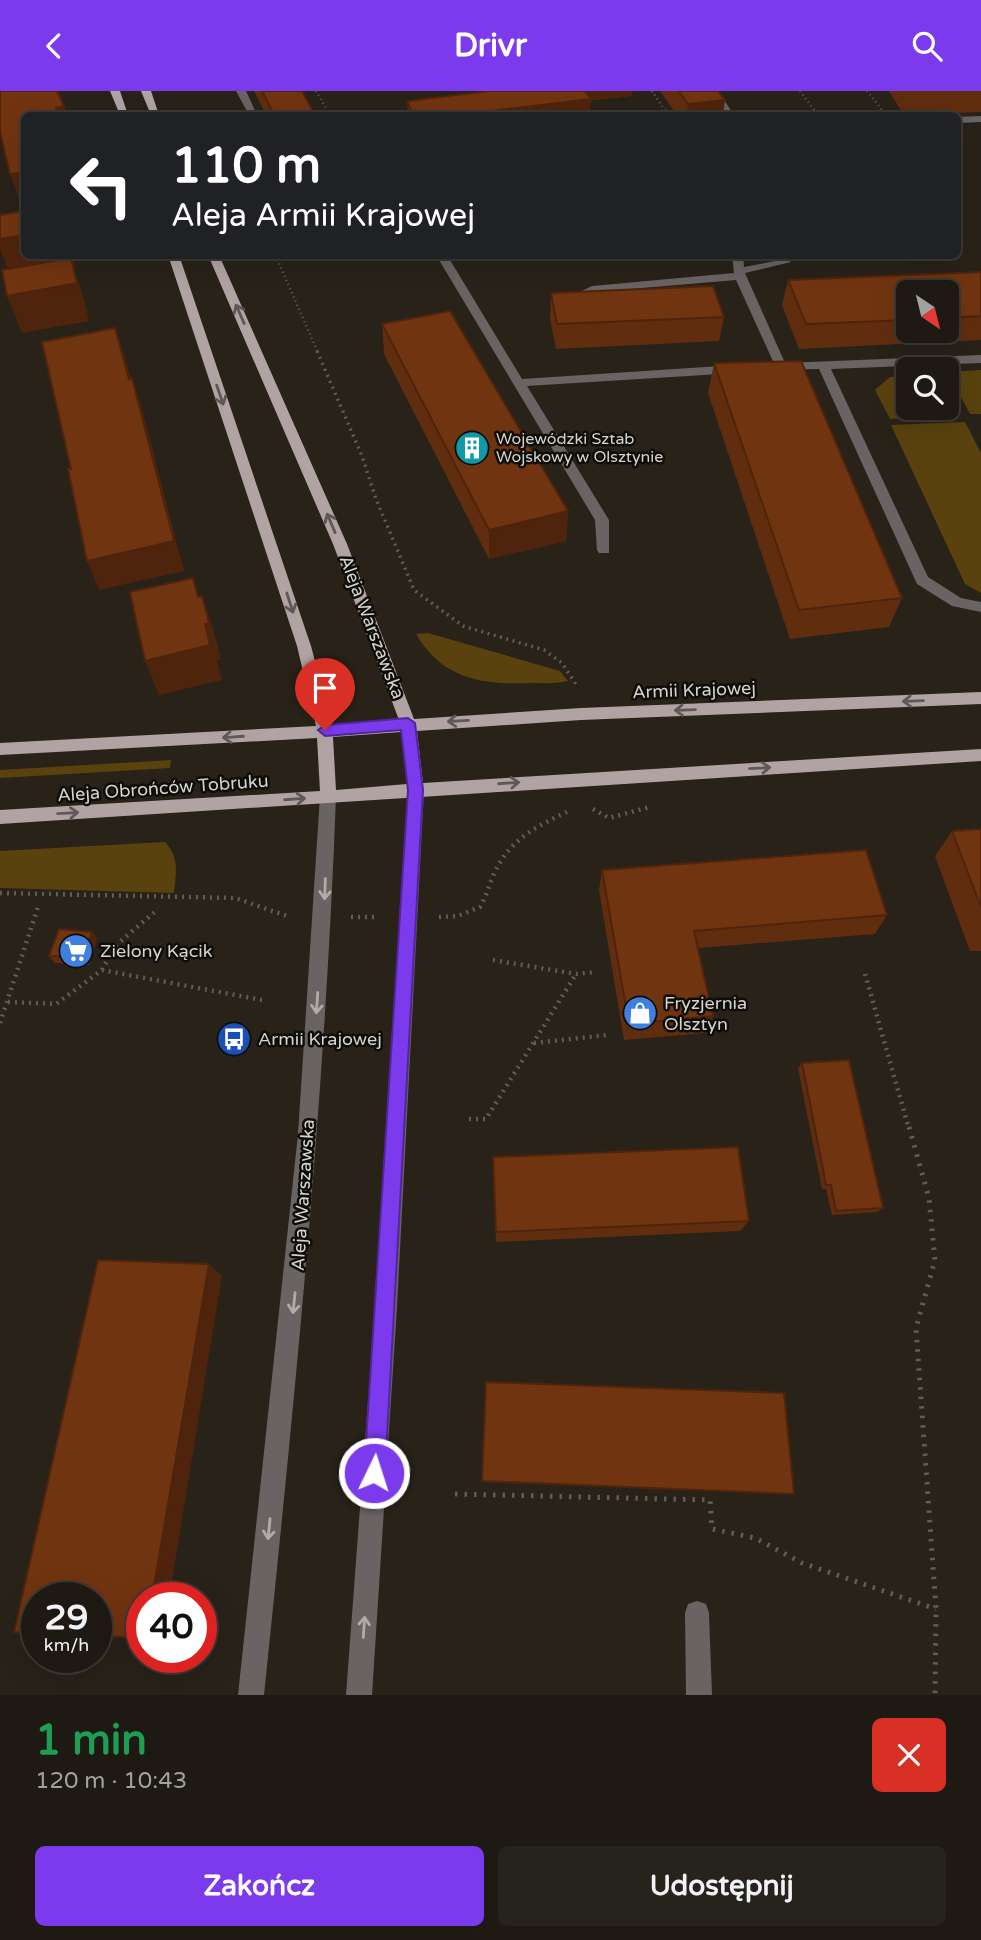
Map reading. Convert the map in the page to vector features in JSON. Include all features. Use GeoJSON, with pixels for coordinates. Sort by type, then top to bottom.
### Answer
{"type":"FeatureCollection","features":[{"type":"Feature","properties":{"kind":"main road"},"geometry":{"type":"LineString","coordinates":[[115,91],[123,112]]}},
{"type":"Feature","properties":{"kind":"main road"},"geometry":{"type":"LineString","coordinates":[[146,91],[154,112]]}},
{"type":"Feature","properties":{"kind":"main road","name":"Aleja Warszawska"},"geometry":{"type":"LineString","coordinates":[[174,259],[304,646],[325,730],[328,796]]}},
{"type":"Feature","properties":{"kind":"main road","name":"Aleja Warszawska"},"geometry":{"type":"LineString","coordinates":[[215,259],[340,544],[396,687],[408,723],[416,790]]}},
{"type":"Feature","properties":{"kind":"main road","name":"Armii Krajowej"},"geometry":{"type":"LineString","coordinates":[[325,730],[408,723],[981,698]]}},
{"type":"Feature","properties":{"kind":"main road"},"geometry":{"type":"LineString","coordinates":[[0,750],[325,730]]}},
{"type":"Feature","properties":{"kind":"main road"},"geometry":{"type":"LineString","coordinates":[[416,790],[981,755]]}},
{"type":"Feature","properties":{"kind":"main road","name":"Aleja Obrońców Tobruku"},"geometry":{"type":"LineString","coordinates":[[0,817],[416,790]]}},
{"type":"Feature","properties":{"kind":"street"},"geometry":{"type":"LineString","coordinates":[[241,91],[252,112]]}},
{"type":"Feature","properties":{"kind":"street"},"geometry":{"type":"LineString","coordinates":[[713,91],[728,112]]}},
{"type":"Feature","properties":{"kind":"street"},"geometry":{"type":"LineString","coordinates":[[961,120],[981,119]]}},
{"type":"Feature","properties":{"kind":"street"},"geometry":{"type":"LineString","coordinates":[[443,259],[601,520],[604,549]]}},
{"type":"Feature","properties":{"kind":"street"},"geometry":{"type":"LineString","coordinates":[[737,259],[739,274],[781,367]]}},
{"type":"Feature","properties":{"kind":"street"},"geometry":{"type":"LineString","coordinates":[[568,317],[571,300],[592,289],[644,289],[739,274],[786,262]]}},
{"type":"Feature","properties":{"kind":"street"},"geometry":{"type":"LineString","coordinates":[[767,367],[981,359]]}},
{"type":"Feature","properties":{"kind":"street"},"geometry":{"type":"LineString","coordinates":[[823,365],[922,580],[957,602],[981,607]]}},
{"type":"Feature","properties":{"kind":"street"},"geometry":{"type":"LineString","coordinates":[[519,383],[754,368]]}},
{"type":"Feature","properties":{"kind":"street","name":"Aleja Warszawska"},"geometry":{"type":"LineString","coordinates":[[359,1695],[387,1294],[416,790]]}},
{"type":"Feature","properties":{"kind":"street","name":"Aleja Warszawska"},"geometry":{"type":"LineString","coordinates":[[251,1695],[297,1275],[323,935],[328,796]]}},
{"type":"Feature","properties":{"kind":"street"},"geometry":{"type":"LineString","coordinates":[[697,1613],[699,1695]]}},
{"type":"Feature","properties":{"kind":"path"},"geometry":{"type":"LineString","coordinates":[[316,91],[328,112]]}},
{"type":"Feature","properties":{"kind":"path"},"geometry":{"type":"LineString","coordinates":[[652,91],[666,112]]}},
{"type":"Feature","properties":{"kind":"path"},"geometry":{"type":"LineString","coordinates":[[800,91],[816,112]]}},
{"type":"Feature","properties":{"kind":"path"},"geometry":{"type":"LineString","coordinates":[[867,91],[884,112]]}},
{"type":"Feature","properties":{"kind":"path"},"geometry":{"type":"LineString","coordinates":[[275,259],[362,456],[376,499],[414,590],[463,626],[544,650],[562,663],[577,683]]}},
{"type":"Feature","properties":{"kind":"path"},"geometry":{"type":"LineString","coordinates":[[589,807],[609,818],[656,805]]}},
{"type":"Feature","properties":{"kind":"path"},"geometry":{"type":"LineString","coordinates":[[462,918],[481,907],[504,855],[528,830],[572,810]]}},
{"type":"Feature","properties":{"kind":"path"},"geometry":{"type":"LineString","coordinates":[[0,893],[235,898],[290,917]]}},
{"type":"Feature","properties":{"kind":"path"},"geometry":{"type":"LineString","coordinates":[[0,1023],[38,907]]}},
{"type":"Feature","properties":{"kind":"path"},"geometry":{"type":"LineString","coordinates":[[8,1002],[56,1004],[102,970],[115,946],[157,909]]}},
{"type":"Feature","properties":{"kind":"path"},"geometry":{"type":"LineString","coordinates":[[358,917],[374,917]]}},
{"type":"Feature","properties":{"kind":"path"},"geometry":{"type":"LineString","coordinates":[[493,960],[576,974],[596,972]]}},
{"type":"Feature","properties":{"kind":"path"},"geometry":{"type":"LineString","coordinates":[[102,970],[262,1000]]}},
{"type":"Feature","properties":{"kind":"path"},"geometry":{"type":"LineString","coordinates":[[469,1119],[486,1119],[576,974]]}},
{"type":"Feature","properties":{"kind":"path"},"geometry":{"type":"LineString","coordinates":[[865,974],[930,1210],[935,1260],[916,1328],[936,1609],[935,1695]]}},
{"type":"Feature","properties":{"kind":"path"},"geometry":{"type":"LineString","coordinates":[[534,1043],[607,1035]]}},
{"type":"Feature","properties":{"kind":"path"},"geometry":{"type":"LineString","coordinates":[[454,1494],[710,1500],[712,1529],[755,1538],[802,1563],[936,1609]]}},
{"type":"Feature","properties":{"kind":"shaded area"},"geometry":{"type":"Polygon","coordinates":[[[981,370],[981,414],[970,414],[959,393],[959,371],[981,370]]]}},
{"type":"Feature","properties":{"kind":"shaded area"},"geometry":{"type":"Polygon","coordinates":[[[890,377],[896,377],[896,419],[890,419],[875,390],[890,377]]]}},
{"type":"Feature","properties":{"kind":"shaded area"},"geometry":{"type":"Polygon","coordinates":[[[965,422],[981,453],[981,593],[965,584],[891,425],[965,422]]]}},
{"type":"Feature","properties":{"kind":"shaded area"},"geometry":{"type":"Polygon","coordinates":[[[428,633],[560,671],[568,681],[495,683],[465,676],[438,661],[416,634],[428,633]]]}},
{"type":"Feature","properties":{"kind":"shaded area"},"geometry":{"type":"Polygon","coordinates":[[[171,760],[170,768],[0,778],[0,770],[171,760]]]}},
{"type":"Feature","properties":{"kind":"shaded area"},"geometry":{"type":"Polygon","coordinates":[[[165,842],[175,860],[174,893],[0,888],[0,851],[165,842]]]}},
{"type":"Feature","properties":{"kind":"building"},"geometry":{"type":"Polygon","coordinates":[[[0,91],[57,91],[64,106],[56,108],[58,112],[21,112],[21,177],[20,173],[10,174],[0,132],[0,91]]]}},
{"type":"Feature","properties":{"kind":"building"},"geometry":{"type":"Polygon","coordinates":[[[262,91],[302,91],[313,112],[272,112],[262,91]]]}},
{"type":"Feature","properties":{"kind":"building"},"geometry":{"type":"Polygon","coordinates":[[[489,91],[585,91],[591,99],[483,112],[412,112],[407,101],[489,91]]]}},
{"type":"Feature","properties":{"kind":"building"},"geometry":{"type":"Polygon","coordinates":[[[679,91],[718,91],[725,100],[688,104],[679,91]]]}},
{"type":"Feature","properties":{"kind":"building"},"geometry":{"type":"Polygon","coordinates":[[[21,212],[21,236],[0,239],[0,215],[21,212]]]}},
{"type":"Feature","properties":{"kind":"building"},"geometry":{"type":"Polygon","coordinates":[[[71,259],[77,283],[7,296],[2,270],[71,259]]]}},
{"type":"Feature","properties":{"kind":"building"},"geometry":{"type":"Polygon","coordinates":[[[981,272],[981,316],[959,317],[959,280],[896,280],[896,320],[806,324],[788,280],[981,272]]]}},
{"type":"Feature","properties":{"kind":"building"},"geometry":{"type":"Polygon","coordinates":[[[713,286],[724,317],[557,324],[551,293],[713,286]]]}},
{"type":"Feature","properties":{"kind":"building","name":"Wojewódzki Sztab Wojskowy w Olsztynie"},"geometry":{"type":"Polygon","coordinates":[[[450,311],[568,511],[489,530],[382,324],[450,311]]]}},
{"type":"Feature","properties":{"kind":"building"},"geometry":{"type":"Polygon","coordinates":[[[115,328],[129,379],[132,378],[174,541],[87,561],[68,469],[71,469],[42,342],[115,328]]]}},
{"type":"Feature","properties":{"kind":"building"},"geometry":{"type":"Polygon","coordinates":[[[801,361],[902,598],[799,610],[714,363],[801,361]]]}},
{"type":"Feature","properties":{"kind":"building"},"geometry":{"type":"Polygon","coordinates":[[[193,578],[198,597],[202,596],[209,623],[205,624],[210,645],[145,661],[130,592],[193,578]]]}},
{"type":"Feature","properties":{"kind":"building"},"geometry":{"type":"Polygon","coordinates":[[[981,829],[981,907],[952,831],[981,829]]]}},
{"type":"Feature","properties":{"kind":"building"},"geometry":{"type":"Polygon","coordinates":[[[866,850],[887,915],[694,931],[713,1016],[629,1024],[602,870],[866,850]]]}},
{"type":"Feature","properties":{"kind":"building"},"geometry":{"type":"Polygon","coordinates":[[[59,929],[92,932],[84,958],[49,956],[59,929]]]}},
{"type":"Feature","properties":{"kind":"building"},"geometry":{"type":"Polygon","coordinates":[[[849,1060],[883,1208],[836,1211],[831,1185],[826,1185],[802,1063],[849,1060]]]}},
{"type":"Feature","properties":{"kind":"building"},"geometry":{"type":"Polygon","coordinates":[[[738,1147],[749,1221],[496,1232],[493,1157],[738,1147]]]}},
{"type":"Feature","properties":{"kind":"building"},"geometry":{"type":"Polygon","coordinates":[[[98,1260],[209,1264],[155,1582],[126,1582],[126,1637],[112,1637],[112,1582],[25,1582],[98,1260]]]}},
{"type":"Feature","properties":{"kind":"building"},"geometry":{"type":"Polygon","coordinates":[[[486,1382],[784,1393],[794,1494],[482,1481],[486,1382]]]}},
{"type":"Feature","properties":{"kind":"building"},"geometry":{"type":"Polygon","coordinates":[[[21,1601],[21,1632],[14,1632],[21,1601]]]}},
{"type":"Feature","properties":{"kind":"place","name":"Wojewódzki Sztab Wojskowy w Olsztynie"},"geometry":{"type":"Point","coordinates":[472,448]}},
{"type":"Feature","properties":{"kind":"place","name":"Zielony Kącik"},"geometry":{"type":"Point","coordinates":[76,951]}},
{"type":"Feature","properties":{"kind":"place","name":"Fryzjernia Olsztyn"},"geometry":{"type":"Point","coordinates":[640,1013]}},
{"type":"Feature","properties":{"kind":"place","name":"Armii Krajowej"},"geometry":{"type":"Point","coordinates":[234,1039]}},
{"type":"Feature","properties":{"kind":"route"},"geometry":{"type":"LineString","coordinates":[[325,730],[408,723],[416,790],[374,1473]]}}]}
